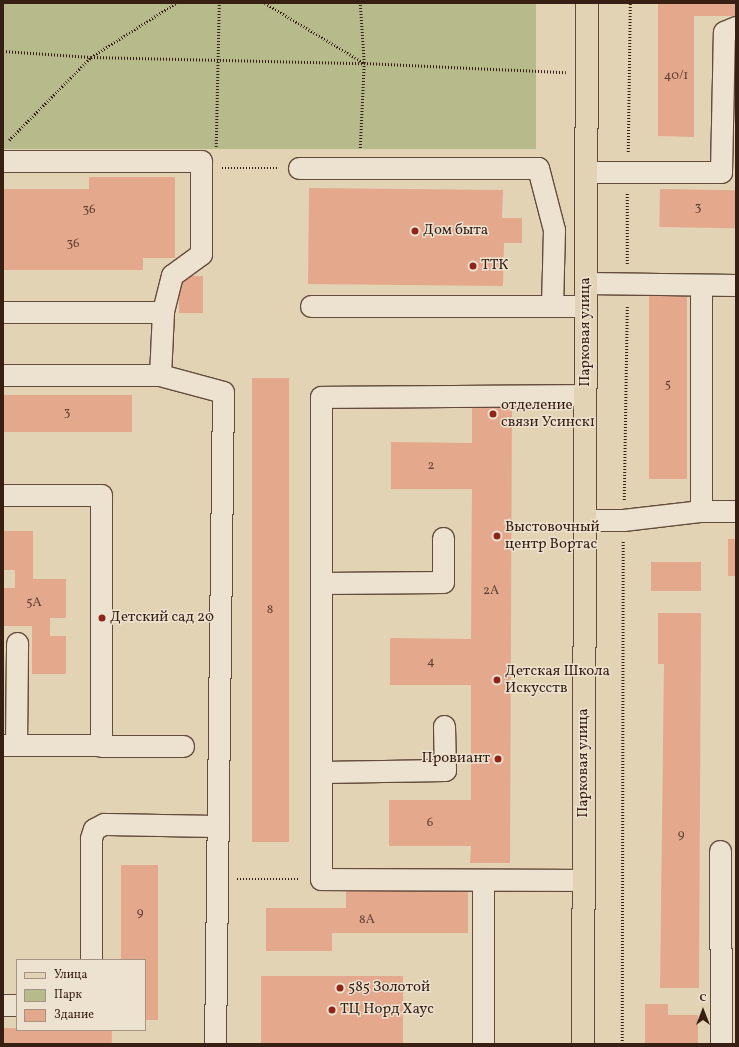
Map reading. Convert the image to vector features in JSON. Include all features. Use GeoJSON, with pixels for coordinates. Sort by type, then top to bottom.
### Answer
{"type":"FeatureCollection","features":[{"type":"Feature","properties":{"kind":"main road","name":"Парковая улица"},"geometry":{"type":"LineString","coordinates":[[582,1044],[587,3]]}},
{"type":"Feature","properties":{"kind":"lane"},"geometry":{"type":"LineString","coordinates":[[586,172],[728,172],[724,32],[736,27]]}},
{"type":"Feature","properties":{"kind":"lane"},"geometry":{"type":"LineString","coordinates":[[3,161],[201,161],[208,168],[200,254],[172,275],[162,312],[160,375]]}},
{"type":"Feature","properties":{"kind":"lane"},"geometry":{"type":"LineString","coordinates":[[299,168],[538,168],[554,230],[552,306]]}},
{"type":"Feature","properties":{"kind":"lane"},"geometry":{"type":"LineString","coordinates":[[586,283],[736,285]]}},
{"type":"Feature","properties":{"kind":"lane"},"geometry":{"type":"LineString","coordinates":[[701,285],[701,512]]}},
{"type":"Feature","properties":{"kind":"lane"},"geometry":{"type":"LineString","coordinates":[[311,306],[586,306]]}},
{"type":"Feature","properties":{"kind":"lane"},"geometry":{"type":"LineString","coordinates":[[3,312],[162,312]]}},
{"type":"Feature","properties":{"kind":"lane"},"geometry":{"type":"LineString","coordinates":[[3,375],[160,375],[222,392],[218,879],[215,1044]]}},
{"type":"Feature","properties":{"kind":"lane"},"geometry":{"type":"LineString","coordinates":[[583,880],[321,879],[321,397],[585,395]]}},
{"type":"Feature","properties":{"kind":"lane"},"geometry":{"type":"LineString","coordinates":[[3,495],[101,495],[101,746]]}},
{"type":"Feature","properties":{"kind":"lane"},"geometry":{"type":"LineString","coordinates":[[585,520],[623,520],[701,512],[736,512]]}},
{"type":"Feature","properties":{"kind":"lane"},"geometry":{"type":"LineString","coordinates":[[321,583],[443,582],[443,538]]}},
{"type":"Feature","properties":{"kind":"lane"},"geometry":{"type":"LineString","coordinates":[[17,643],[10,745],[183,746]]}},
{"type":"Feature","properties":{"kind":"lane"},"geometry":{"type":"LineString","coordinates":[[321,772],[444,770],[444,726]]}},
{"type":"Feature","properties":{"kind":"lane"},"geometry":{"type":"LineString","coordinates":[[91,959],[91,838],[94,829],[104,824],[218,826]]}},
{"type":"Feature","properties":{"kind":"lane"},"geometry":{"type":"LineString","coordinates":[[720,852],[728,1003],[721,1044]]}},
{"type":"Feature","properties":{"kind":"lane"},"geometry":{"type":"LineString","coordinates":[[483,880],[483,1044]]}},
{"type":"Feature","properties":{"kind":"lane"},"geometry":{"type":"LineString","coordinates":[[3,1005],[16,1005]]}},
{"type":"Feature","properties":{"kind":"path"},"geometry":{"type":"LineString","coordinates":[[3,146],[92,57],[176,3]]}},
{"type":"Feature","properties":{"kind":"path"},"geometry":{"type":"LineString","coordinates":[[219,3],[208,168],[299,168]]}},
{"type":"Feature","properties":{"kind":"path"},"geometry":{"type":"LineString","coordinates":[[265,3],[364,63]]}},
{"type":"Feature","properties":{"kind":"path"},"geometry":{"type":"LineString","coordinates":[[359,167],[364,63],[360,3]]}},
{"type":"Feature","properties":{"kind":"path"},"geometry":{"type":"LineString","coordinates":[[3,51],[92,57],[364,63],[587,73]]}},
{"type":"Feature","properties":{"kind":"path"},"geometry":{"type":"LineString","coordinates":[[218,879],[321,879]]}},
{"type":"Feature","properties":{"kind":"green space"},"geometry":{"type":"Polygon","coordinates":[[[3,3],[536,3],[536,149],[3,149],[3,3]]]}},
{"type":"Feature","properties":{"kind":"building"},"geometry":{"type":"Polygon","coordinates":[[[658,3],[736,3],[736,16],[694,16],[694,137],[658,136],[658,3]]]}},
{"type":"Feature","properties":{"kind":"building"},"geometry":{"type":"Polygon","coordinates":[[[89,177],[175,177],[175,258],[143,258],[143,270],[3,270],[3,189],[89,189],[89,177]]]}},
{"type":"Feature","properties":{"kind":"building","name":"Дом быта"},"geometry":{"type":"Polygon","coordinates":[[[309,188],[503,190],[502,218],[522,218],[522,243],[504,243],[503,286],[308,284],[309,188]]]}},
{"type":"Feature","properties":{"kind":"building"},"geometry":{"type":"Polygon","coordinates":[[[660,189],[736,190],[735,228],[659,227],[660,189]]]}},
{"type":"Feature","properties":{"kind":"building"},"geometry":{"type":"Polygon","coordinates":[[[179,276],[203,276],[203,313],[179,313],[179,276]]]}},
{"type":"Feature","properties":{"kind":"building"},"geometry":{"type":"Polygon","coordinates":[[[649,291],[687,291],[687,479],[649,479],[649,291]]]}},
{"type":"Feature","properties":{"kind":"building"},"geometry":{"type":"Polygon","coordinates":[[[252,378],[289,378],[289,842],[252,842],[252,378]]]}},
{"type":"Feature","properties":{"kind":"building"},"geometry":{"type":"Polygon","coordinates":[[[3,395],[132,395],[132,432],[3,432],[3,395]]]}},
{"type":"Feature","properties":{"kind":"building"},"geometry":{"type":"Polygon","coordinates":[[[472,404],[512,404],[510,863],[470,863],[471,846],[389,846],[389,800],[471,800],[471,685],[390,685],[390,638],[471,639],[472,489],[391,489],[391,442],[472,443],[472,404]]]}},
{"type":"Feature","properties":{"kind":"building"},"geometry":{"type":"Polygon","coordinates":[[[3,531],[33,531],[33,579],[66,579],[66,618],[50,618],[50,636],[66,636],[66,674],[32,674],[32,626],[3,626],[3,588],[15,588],[15,570],[3,570],[3,531]]]}},
{"type":"Feature","properties":{"kind":"building"},"geometry":{"type":"Polygon","coordinates":[[[728,539],[736,539],[736,576],[728,576],[728,539]]]}},
{"type":"Feature","properties":{"kind":"building"},"geometry":{"type":"Polygon","coordinates":[[[651,562],[701,562],[701,591],[651,591],[651,562]]]}},
{"type":"Feature","properties":{"kind":"building"},"geometry":{"type":"Polygon","coordinates":[[[658,613],[701,613],[699,988],[660,988],[664,664],[658,664],[658,613]]]}},
{"type":"Feature","properties":{"kind":"building"},"geometry":{"type":"Polygon","coordinates":[[[121,865],[158,865],[158,1020],[146,1020],[146,959],[121,959],[121,865]]]}},
{"type":"Feature","properties":{"kind":"building"},"geometry":{"type":"Polygon","coordinates":[[[346,887],[468,887],[468,933],[332,933],[332,951],[266,951],[266,908],[346,908],[346,887]]]}},
{"type":"Feature","properties":{"kind":"building","name":"ТЦ Норд Хаус"},"geometry":{"type":"Polygon","coordinates":[[[261,976],[403,976],[403,1044],[261,1044],[261,976]]]}},
{"type":"Feature","properties":{"kind":"building"},"geometry":{"type":"Polygon","coordinates":[[[645,1004],[668,1004],[668,1015],[698,1015],[698,1044],[645,1044],[645,1004]]]}},
{"type":"Feature","properties":{"kind":"building"},"geometry":{"type":"Polygon","coordinates":[[[3,1028],[16,1028],[16,1031],[112,1031],[112,1044],[3,1044],[3,1028]]]}},
{"type":"Feature","properties":{"kind":"place","name":"Дом быта"},"geometry":{"type":"Point","coordinates":[415,231]}},
{"type":"Feature","properties":{"kind":"place","name":"ТТК"},"geometry":{"type":"Point","coordinates":[473,266]}},
{"type":"Feature","properties":{"kind":"place","name":"отделение связи Усинск1"},"geometry":{"type":"Point","coordinates":[493,414]}},
{"type":"Feature","properties":{"kind":"place","name":"Выстовочный центр Вортас"},"geometry":{"type":"Point","coordinates":[497,536]}},
{"type":"Feature","properties":{"kind":"place","name":"Детский сад 20"},"geometry":{"type":"Point","coordinates":[102,618]}},
{"type":"Feature","properties":{"kind":"place","name":"Детская Школа Искусств"},"geometry":{"type":"Point","coordinates":[497,680]}},
{"type":"Feature","properties":{"kind":"place","name":"Провиант"},"geometry":{"type":"Point","coordinates":[498,759]}},
{"type":"Feature","properties":{"kind":"place","name":"585 Золотой"},"geometry":{"type":"Point","coordinates":[340,988]}},
{"type":"Feature","properties":{"kind":"place","name":"ТЦ Норд Хаус"},"geometry":{"type":"Point","coordinates":[332,1010]}}]}
